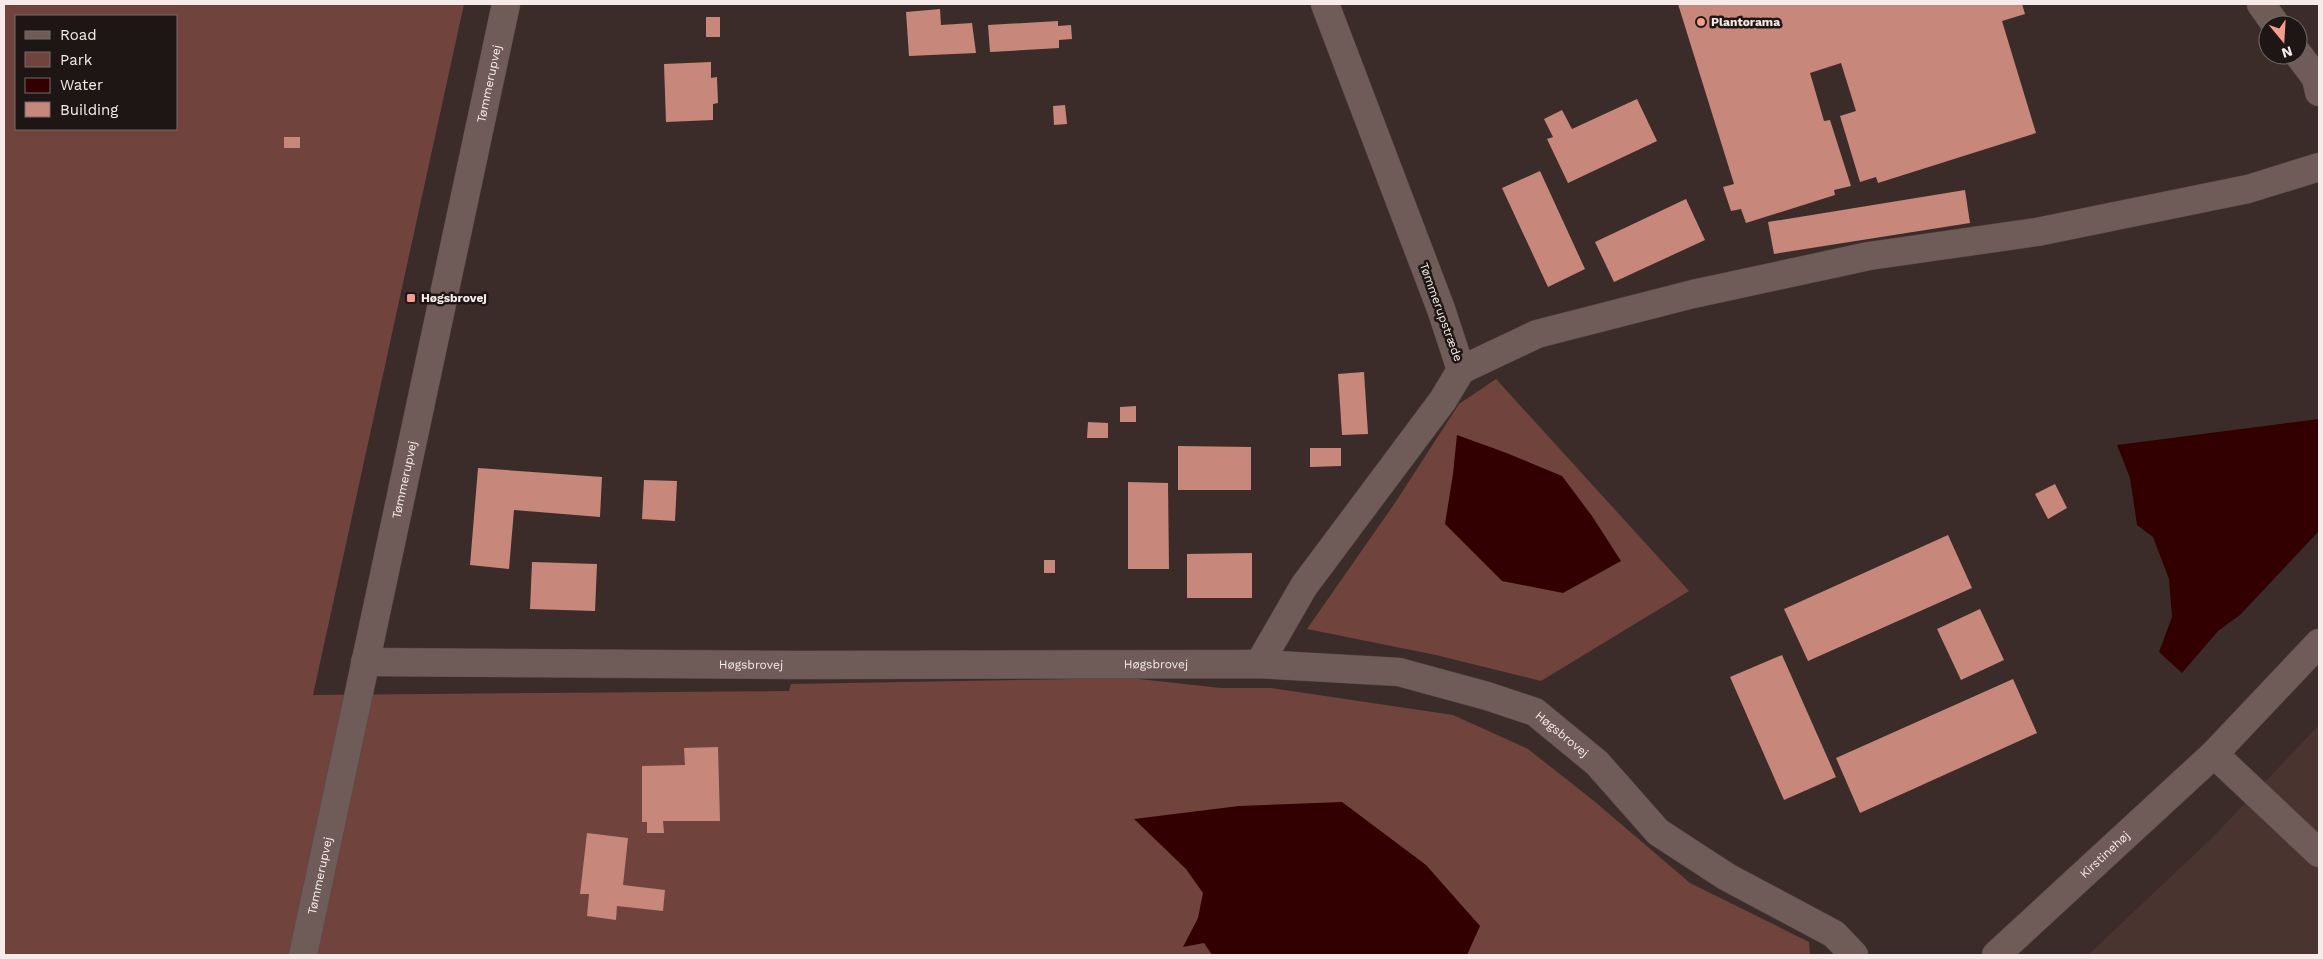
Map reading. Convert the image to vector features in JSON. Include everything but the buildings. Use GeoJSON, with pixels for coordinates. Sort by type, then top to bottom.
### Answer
{"type":"FeatureCollection","features":[{"type":"Feature","properties":{"kind":"street","name":"Tømmerupvej"},"geometry":{"type":"LineString","coordinates":[[303,955],[506,4]]}},
{"type":"Feature","properties":{"kind":"street","name":"Tømmerupstræde"},"geometry":{"type":"LineString","coordinates":[[1259,664],[1304,586],[1443,400],[1461,370],[1441,310],[1325,4]]}},
{"type":"Feature","properties":{"kind":"street"},"geometry":{"type":"LineString","coordinates":[[2261,4],[2269,15]]}},
{"type":"Feature","properties":{"kind":"street"},"geometry":{"type":"LineString","coordinates":[[2306,65],[2316,78],[2319,92]]}},
{"type":"Feature","properties":{"kind":"street"},"geometry":{"type":"LineString","coordinates":[[1461,370],[1537,334],[1693,294],[1869,256],[2037,232],[2248,189],[2319,167]]}},
{"type":"Feature","properties":{"kind":"street","name":"Kirstinehøj"},"geometry":{"type":"LineString","coordinates":[[1996,955],[2214,754],[2319,644]]}},
{"type":"Feature","properties":{"kind":"street","name":"Høgsbrovej"},"geometry":{"type":"LineString","coordinates":[[365,662],[782,665],[1259,664],[1399,672],[1487,696],[1535,712],[1597,763],[1658,832],[1728,877],[1834,934],[1854,955]]}},
{"type":"Feature","properties":{"kind":"street"},"geometry":{"type":"LineString","coordinates":[[2214,754],[2319,853]]}},
{"type":"Feature","properties":{"kind":"shaded area"},"geometry":{"type":"Polygon","coordinates":[[[2319,725],[2319,955],[2088,955],[2213,837],[2319,725]]]}},
{"type":"Feature","properties":{"kind":"green space"},"geometry":{"type":"Polygon","coordinates":[[[4,4],[464,4],[313,695],[789,691],[791,684],[1130,678],[1221,688],[1271,688],[1453,715],[1528,749],[1594,801],[1690,883],[1809,942],[1810,955],[4,955],[4,4]]]}},
{"type":"Feature","properties":{"kind":"green space"},"geometry":{"type":"Polygon","coordinates":[[[1496,379],[1689,591],[1541,681],[1436,655],[1307,629],[1395,503],[1459,404],[1496,379]]]}},
{"type":"Feature","properties":{"kind":"water"},"geometry":{"type":"Polygon","coordinates":[[[2319,419],[2319,531],[2240,615],[2218,631],[2182,673],[2159,652],[2172,617],[2169,579],[2153,537],[2137,525],[2130,478],[2117,445],[2319,419]]]}},
{"type":"Feature","properties":{"kind":"water"},"geometry":{"type":"Polygon","coordinates":[[[1457,435],[1562,476],[1592,516],[1621,561],[1563,593],[1502,581],[1445,524],[1457,435]]]}},
{"type":"Feature","properties":{"kind":"water"},"geometry":{"type":"Polygon","coordinates":[[[1342,802],[1426,865],[1480,926],[1467,955],[1212,955],[1204,943],[1183,947],[1198,918],[1203,893],[1186,869],[1134,819],[1239,806],[1342,802]]]}},
{"type":"Feature","properties":{"kind":"place","name":"Plantorama"},"geometry":{"type":"Point","coordinates":[1701,22]}},
{"type":"Feature","properties":{"kind":"place","name":"Høgsbrovej"},"geometry":{"type":"Point","coordinates":[411,298]}}]}
